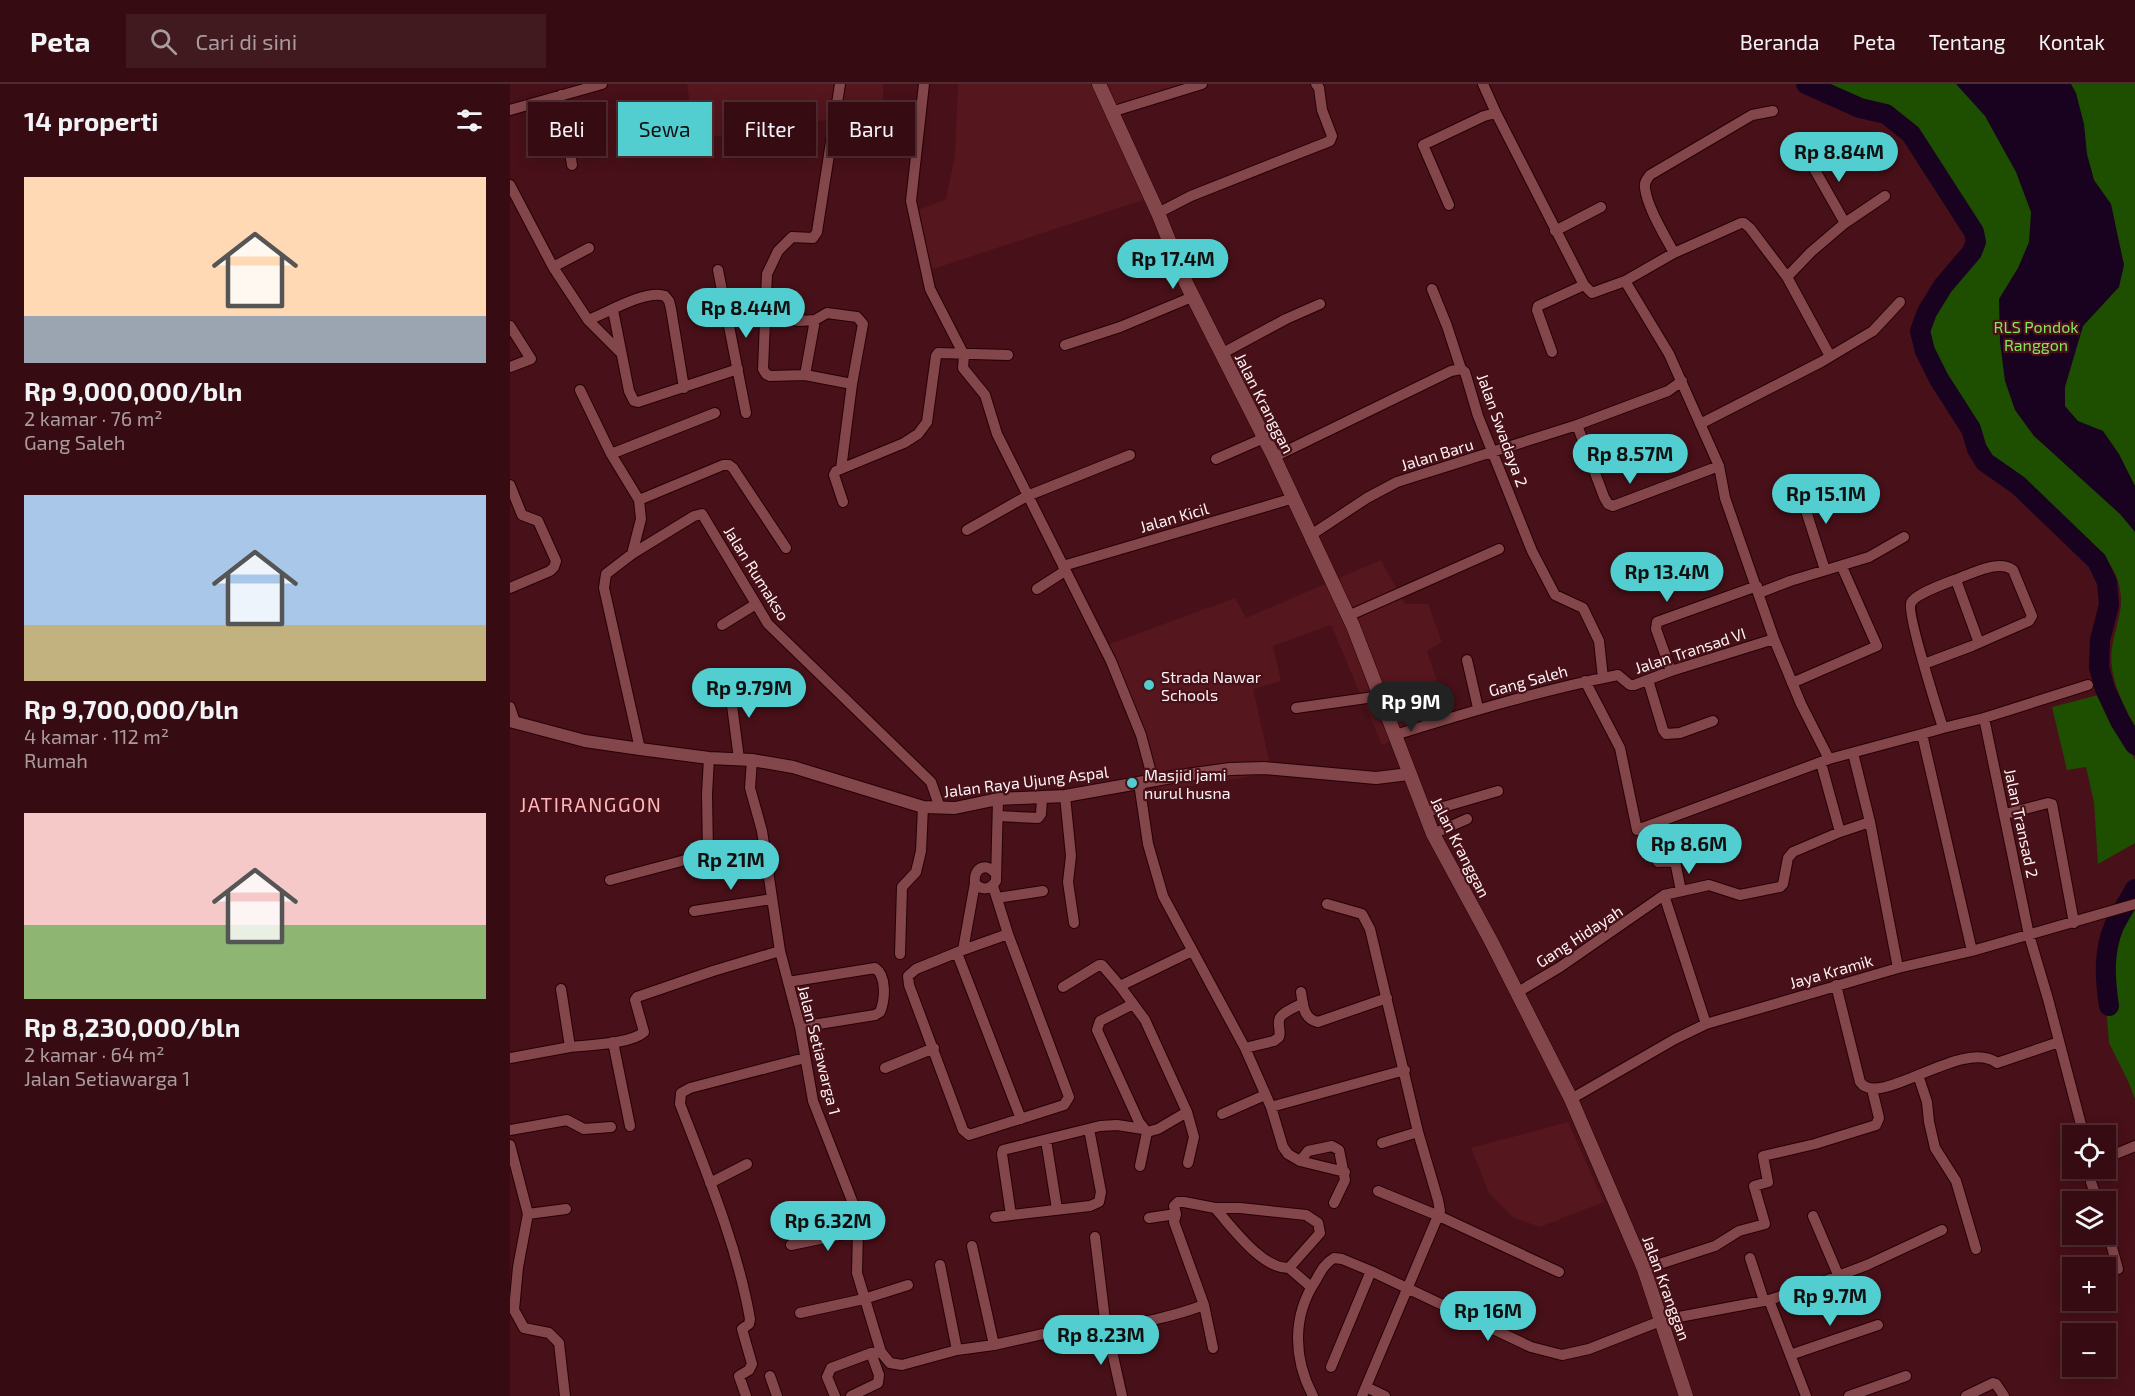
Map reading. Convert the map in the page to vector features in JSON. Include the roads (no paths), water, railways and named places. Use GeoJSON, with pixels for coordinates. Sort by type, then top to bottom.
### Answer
{"type":"FeatureCollection","features":[{"type":"Feature","properties":{"kind":"main road","name":"Jalan Kranggan"},"geometry":{"type":"LineString","coordinates":[[1099,84],[1158,213],[1174,258],[1192,297],[1274,457],[1348,616],[1381,696],[1423,813],[1572,1099],[1644,1269],[1663,1320],[1686,1396]]}},
{"type":"Feature","properties":{"kind":"street"},"geometry":{"type":"LineString","coordinates":[[510,110],[602,84]]}},
{"type":"Feature","properties":{"kind":"street"},"geometry":{"type":"LineString","coordinates":[[840,84],[818,232],[813,238],[792,237],[778,251],[767,274],[763,369],[766,374],[805,375],[852,384]]}},
{"type":"Feature","properties":{"kind":"street"},"geometry":{"type":"LineString","coordinates":[[924,84],[911,201],[930,289],[964,355],[963,368],[985,395],[997,434],[1112,661],[1141,735],[1153,780]]}},
{"type":"Feature","properties":{"kind":"street"},"geometry":{"type":"LineString","coordinates":[[1112,112],[1202,84]]}},
{"type":"Feature","properties":{"kind":"street"},"geometry":{"type":"LineString","coordinates":[[1158,213],[1191,196],[1330,141],[1332,136],[1322,110],[1317,84]]}},
{"type":"Feature","properties":{"kind":"street"},"geometry":{"type":"LineString","coordinates":[[1483,84],[1584,285],[1592,292],[1625,281],[1674,253],[1744,223],[1787,278],[1830,356]]}},
{"type":"Feature","properties":{"kind":"street"},"geometry":{"type":"LineString","coordinates":[[561,95],[572,165]]}},
{"type":"Feature","properties":{"kind":"street"},"geometry":{"type":"LineString","coordinates":[[1674,253],[1658,223],[1645,189],[1645,181],[1650,175],[1752,115],[1773,111]]}},
{"type":"Feature","properties":{"kind":"street"},"geometry":{"type":"LineString","coordinates":[[1449,205],[1423,145],[1484,116],[1496,113]]}},
{"type":"Feature","properties":{"kind":"street"},"geometry":{"type":"LineString","coordinates":[[1808,158],[1845,223]]}},
{"type":"Feature","properties":{"kind":"street"},"geometry":{"type":"LineString","coordinates":[[510,185],[553,267],[588,320],[620,352]]}},
{"type":"Feature","properties":{"kind":"street"},"geometry":{"type":"LineString","coordinates":[[1787,278],[1811,252],[1845,223],[1885,196]]}},
{"type":"Feature","properties":{"kind":"street"},"geometry":{"type":"LineString","coordinates":[[1556,231],[1600,207]]}},
{"type":"Feature","properties":{"kind":"street"},"geometry":{"type":"LineString","coordinates":[[553,267],[589,248]]}},
{"type":"Feature","properties":{"kind":"street"},"geometry":{"type":"LineString","coordinates":[[718,270],[746,413]]}},
{"type":"Feature","properties":{"kind":"street"},"geometry":{"type":"LineString","coordinates":[[1625,281],[1669,354],[1719,466],[1725,498],[1774,639],[1825,761],[1840,832]]}},
{"type":"Feature","properties":{"kind":"street"},"geometry":{"type":"LineString","coordinates":[[1551,352],[1537,310],[1538,306],[1584,285]]}},
{"type":"Feature","properties":{"kind":"street"},"geometry":{"type":"LineString","coordinates":[[1432,289],[1461,369]]}},
{"type":"Feature","properties":{"kind":"street"},"geometry":{"type":"LineString","coordinates":[[588,320],[631,301],[653,295],[665,296],[669,301],[684,388]]}},
{"type":"Feature","properties":{"kind":"street"},"geometry":{"type":"LineString","coordinates":[[1065,345],[1120,327],[1192,297]]}},
{"type":"Feature","properties":{"kind":"street"},"geometry":{"type":"LineString","coordinates":[[1700,423],[1830,356],[1873,331],[1900,302]]}},
{"type":"Feature","properties":{"kind":"street"},"geometry":{"type":"LineString","coordinates":[[1221,354],[1286,319],[1320,304]]}},
{"type":"Feature","properties":{"kind":"street"},"geometry":{"type":"LineString","coordinates":[[613,310],[620,352],[629,391],[634,401],[638,402],[684,388],[738,369]]}},
{"type":"Feature","properties":{"kind":"street"},"geometry":{"type":"LineString","coordinates":[[765,314],[799,321],[815,320],[827,313],[857,317],[863,324],[852,384],[841,469]]}},
{"type":"Feature","properties":{"kind":"street"},"geometry":{"type":"LineString","coordinates":[[805,375],[815,320]]}},
{"type":"Feature","properties":{"kind":"street"},"geometry":{"type":"LineString","coordinates":[[510,326],[531,359],[510,367]]}},
{"type":"Feature","properties":{"kind":"street"},"geometry":{"type":"LineString","coordinates":[[843,502],[834,476],[836,471],[904,443],[918,434],[927,422],[936,356],[942,353],[1008,355]]}},
{"type":"Feature","properties":{"kind":"street","name":"Jalan Swadaya 2"},"geometry":{"type":"LineString","coordinates":[[1274,457],[1451,371],[1461,369],[1465,372],[1478,416],[1532,551],[1555,595],[1583,608],[1599,641],[1603,678]]}},
{"type":"Feature","properties":{"kind":"street","name":"Jalan Baru"},"geometry":{"type":"LineString","coordinates":[[1311,535],[1367,498],[1397,482],[1577,425],[1668,391],[1682,381]]}},
{"type":"Feature","properties":{"kind":"street"},"geometry":{"type":"LineString","coordinates":[[580,390],[611,454],[639,500],[641,519],[632,554],[606,574],[604,588],[640,749]]}},
{"type":"Feature","properties":{"kind":"street"},"geometry":{"type":"LineString","coordinates":[[611,454],[715,414]]}},
{"type":"Feature","properties":{"kind":"street"},"geometry":{"type":"LineString","coordinates":[[1577,425],[1604,496],[1608,504],[1613,506],[1719,466]]}},
{"type":"Feature","properties":{"kind":"street"},"geometry":{"type":"LineString","coordinates":[[1216,459],[1264,438]]}},
{"type":"Feature","properties":{"kind":"street"},"geometry":{"type":"LineString","coordinates":[[967,530],[1027,496],[1130,455]]}},
{"type":"Feature","properties":{"kind":"street"},"geometry":{"type":"LineString","coordinates":[[639,500],[723,465],[729,465],[786,548]]}},
{"type":"Feature","properties":{"kind":"street"},"geometry":{"type":"LineString","coordinates":[[510,485],[522,515],[538,521],[556,561],[550,571],[510,588]]}},
{"type":"Feature","properties":{"kind":"street"},"geometry":{"type":"LineString","coordinates":[[1799,489],[1825,570]]}},
{"type":"Feature","properties":{"kind":"street","name":"Jalan Kicil"},"geometry":{"type":"LineString","coordinates":[[1037,590],[1064,568],[1294,498]]}},
{"type":"Feature","properties":{"kind":"street","name":"Jalan Rumakso"},"geometry":{"type":"LineString","coordinates":[[632,554],[694,516],[702,514],[768,624],[931,782],[940,808]]}},
{"type":"Feature","properties":{"kind":"street"},"geometry":{"type":"LineString","coordinates":[[1671,670],[1656,629],[1657,622],[1825,570],[1842,567],[1869,557],[1904,537]]}},
{"type":"Feature","properties":{"kind":"street"},"geometry":{"type":"LineString","coordinates":[[1348,616],[1499,549]]}},
{"type":"Feature","properties":{"kind":"street"},"geometry":{"type":"LineString","coordinates":[[1924,664],[2029,621],[2032,616],[2013,570],[1998,566],[1956,580],[1915,598],[1910,605],[1924,664],[1943,728]]}},
{"type":"Feature","properties":{"kind":"street"},"geometry":{"type":"LineString","coordinates":[[1792,683],[1877,646],[1842,567]]}},
{"type":"Feature","properties":{"kind":"street"},"geometry":{"type":"LineString","coordinates":[[1956,580],[1979,643]]}},
{"type":"Feature","properties":{"kind":"street"},"geometry":{"type":"LineString","coordinates":[[722,625],[756,604]]}},
{"type":"Feature","properties":{"kind":"street","name":"Jalan Transad VI"},"geometry":{"type":"LineString","coordinates":[[1585,681],[1618,675],[1630,685],[1671,670],[1774,639]]}},
{"type":"Feature","properties":{"kind":"street"},"geometry":{"type":"LineString","coordinates":[[1467,660],[1478,708]]}},
{"type":"Feature","properties":{"kind":"street"},"geometry":{"type":"LineString","coordinates":[[1648,680],[1662,730],[1666,734],[1680,733],[1713,721]]}},
{"type":"Feature","properties":{"kind":"street","name":"Gang Saleh"},"geometry":{"type":"LineString","coordinates":[[1395,735],[1478,708],[1585,681],[1620,748],[1637,830],[1825,761]]}},
{"type":"Feature","properties":{"kind":"street","name":"Jalan Setiawarga 1"},"geometry":{"type":"LineString","coordinates":[[729,682],[750,788],[762,831],[780,951],[800,1027],[813,1101],[855,1211],[858,1231],[857,1273],[876,1352],[879,1375],[878,1383],[851,1396]]}},
{"type":"Feature","properties":{"kind":"street"},"geometry":{"type":"LineString","coordinates":[[1825,761],[1984,718],[2088,685]]}},
{"type":"Feature","properties":{"kind":"street"},"geometry":{"type":"LineString","coordinates":[[1296,708],[1381,696]]}},
{"type":"Feature","properties":{"kind":"street"},"geometry":{"type":"LineString","coordinates":[[510,707],[513,722]]}},
{"type":"Feature","properties":{"kind":"street","name":"Jalan Transad 2"},"geometry":{"type":"LineString","coordinates":[[1984,718],[2029,935],[2081,1125]]}},
{"type":"Feature","properties":{"kind":"street","name":"Jalan Raya Ujung Aspal"},"geometry":{"type":"LineString","coordinates":[[513,722],[585,741],[710,758],[746,759],[794,766],[923,807],[940,808],[955,808],[998,799],[1065,796],[1230,769],[1264,768],[1376,778],[1409,774]]}},
{"type":"Feature","properties":{"kind":"street"},"geometry":{"type":"LineString","coordinates":[[1922,734],[1972,951]]}},
{"type":"Feature","properties":{"kind":"street"},"geometry":{"type":"LineString","coordinates":[[1853,753],[1870,822],[1898,968]]}},
{"type":"Feature","properties":{"kind":"street"},"geometry":{"type":"LineString","coordinates":[[708,854],[707,794],[710,758]]}},
{"type":"Feature","properties":{"kind":"street"},"geometry":{"type":"LineString","coordinates":[[1139,783],[1148,844],[1163,896],[1245,1048],[1271,1107],[1283,1147],[1288,1154],[1300,1161],[1345,1172]]}},
{"type":"Feature","properties":{"kind":"street"},"geometry":{"type":"LineString","coordinates":[[1423,813],[1498,791]]}},
{"type":"Feature","properties":{"kind":"street"},"geometry":{"type":"LineString","coordinates":[[1065,796],[1071,856],[1068,882],[1074,923]]}},
{"type":"Feature","properties":{"kind":"street"},"geometry":{"type":"LineString","coordinates":[[998,816],[1038,818],[1041,814],[1042,798]]}},
{"type":"Feature","properties":{"kind":"street"},"geometry":{"type":"LineString","coordinates":[[975,883],[980,888],[986,889],[993,886],[996,881],[998,799]]}},
{"type":"Feature","properties":{"kind":"street"},"geometry":{"type":"LineString","coordinates":[[2005,814],[2048,802],[2052,804],[2074,923]]}},
{"type":"Feature","properties":{"kind":"street"},"geometry":{"type":"LineString","coordinates":[[900,954],[902,887],[916,872],[921,850],[923,807]]}},
{"type":"Feature","properties":{"kind":"street"},"geometry":{"type":"LineString","coordinates":[[1433,834],[1467,819]]}},
{"type":"Feature","properties":{"kind":"street","name":"Gang Hidayah"},"geometry":{"type":"LineString","coordinates":[[1518,992],[1560,968],[1664,895],[1709,885],[1740,895],[1780,887],[1783,884],[1788,858],[1793,852],[1870,822]]}},
{"type":"Feature","properties":{"kind":"street"},"geometry":{"type":"LineString","coordinates":[[610,880],[708,854],[764,849]]}},
{"type":"Feature","properties":{"kind":"street"},"geometry":{"type":"LineString","coordinates":[[1658,862],[1675,861],[1681,891]]}},
{"type":"Feature","properties":{"kind":"street"},"geometry":{"type":"LineString","coordinates":[[996,874],[992,868],[985,866],[978,869],[974,875],[975,883],[960,951],[1021,1119]]}},
{"type":"Feature","properties":{"kind":"street"},"geometry":{"type":"LineString","coordinates":[[993,886],[1008,934],[1069,1097],[1064,1105],[974,1134],[965,1132],[909,985],[908,976],[916,969],[1008,934]]}},
{"type":"Feature","properties":{"kind":"street"},"geometry":{"type":"LineString","coordinates":[[997,898],[1043,891]]}},
{"type":"Feature","properties":{"kind":"street"},"geometry":{"type":"LineString","coordinates":[[1664,895],[1706,1024]]}},
{"type":"Feature","properties":{"kind":"street"},"geometry":{"type":"LineString","coordinates":[[694,911],[772,899]]}},
{"type":"Feature","properties":{"kind":"street"},"geometry":{"type":"LineString","coordinates":[[1327,904],[1362,914],[1370,929],[1418,1132],[1438,1200],[1439,1215],[1364,1392],[1385,1396]]}},
{"type":"Feature","properties":{"kind":"street","name":"Jaya Kramik"},"geometry":{"type":"LineString","coordinates":[[1572,1099],[1675,1039],[1706,1024],[1836,985],[1972,951],[2135,904]]}},
{"type":"Feature","properties":{"kind":"street"},"geometry":{"type":"LineString","coordinates":[[510,1058],[614,1042],[643,1034],[635,1000],[637,997],[780,951]]}},
{"type":"Feature","properties":{"kind":"street"},"geometry":{"type":"LineString","coordinates":[[1120,986],[1192,951]]}},
{"type":"Feature","properties":{"kind":"street"},"geometry":{"type":"LineString","coordinates":[[1064,987],[1099,965],[1120,986],[1133,1004],[1144,1020],[1187,1112],[1194,1137],[1188,1163]]}},
{"type":"Feature","properties":{"kind":"street"},"geometry":{"type":"LineString","coordinates":[[788,982],[875,968],[881,972],[883,977],[883,1005],[880,1012],[875,1015],[800,1027]]}},
{"type":"Feature","properties":{"kind":"street"},"geometry":{"type":"LineString","coordinates":[[1836,985],[1860,1082],[1865,1088],[1889,1087],[1948,1063],[1978,1057],[1990,1058],[1998,1063],[2059,1042]]}},
{"type":"Feature","properties":{"kind":"street"},"geometry":{"type":"LineString","coordinates":[[561,989],[570,1047]]}},
{"type":"Feature","properties":{"kind":"street"},"geometry":{"type":"LineString","coordinates":[[1245,1048],[1274,1041],[1280,1037],[1278,1020],[1302,997],[1306,1016],[1318,1022],[1387,998]]}},
{"type":"Feature","properties":{"kind":"street"},"geometry":{"type":"LineString","coordinates":[[1133,1004],[1100,1021],[1097,1030],[1145,1131],[1140,1166]]}},
{"type":"Feature","properties":{"kind":"street"},"geometry":{"type":"LineString","coordinates":[[614,1042],[630,1126]]}},
{"type":"Feature","properties":{"kind":"street"},"geometry":{"type":"LineString","coordinates":[[885,1068],[934,1048]]}},
{"type":"Feature","properties":{"kind":"street"},"geometry":{"type":"LineString","coordinates":[[746,1396],[739,1376],[749,1370],[752,1364],[742,1329],[749,1324],[750,1319],[744,1282],[723,1218],[680,1104],[681,1093],[690,1088],[805,1058]]}},
{"type":"Feature","properties":{"kind":"street"},"geometry":{"type":"LineString","coordinates":[[1271,1107],[1405,1070]]}},
{"type":"Feature","properties":{"kind":"street"},"geometry":{"type":"LineString","coordinates":[[1918,1075],[1927,1102],[1935,1148],[1956,1181],[1976,1249]]}},
{"type":"Feature","properties":{"kind":"street"},"geometry":{"type":"LineString","coordinates":[[1644,1269],[1714,1246],[1739,1231],[1765,1224],[1754,1186],[1768,1182],[1763,1156],[1876,1125],[1879,1118],[1872,1089]]}},
{"type":"Feature","properties":{"kind":"street"},"geometry":{"type":"LineString","coordinates":[[1222,1113],[1265,1095]]}},
{"type":"Feature","properties":{"kind":"street"},"geometry":{"type":"LineString","coordinates":[[1011,1215],[1003,1150],[1100,1126],[1117,1125],[1145,1131],[1158,1129],[1187,1112]]}},
{"type":"Feature","properties":{"kind":"street"},"geometry":{"type":"LineString","coordinates":[[510,1130],[567,1120],[584,1130],[611,1127]]}},
{"type":"Feature","properties":{"kind":"street"},"geometry":{"type":"LineString","coordinates":[[996,1217],[1089,1206],[1099,1202],[1101,1192],[1089,1129]]}},
{"type":"Feature","properties":{"kind":"street"},"geometry":{"type":"LineString","coordinates":[[1382,1143],[1418,1132]]}},
{"type":"Feature","properties":{"kind":"street"},"geometry":{"type":"LineString","coordinates":[[1046,1140],[1057,1209]]}},
{"type":"Feature","properties":{"kind":"street"},"geometry":{"type":"LineString","coordinates":[[510,1145],[528,1214],[514,1268],[512,1310],[524,1328],[549,1333],[559,1343],[565,1396]]}},
{"type":"Feature","properties":{"kind":"street"},"geometry":{"type":"LineString","coordinates":[[1300,1161],[1308,1151],[1332,1146],[1339,1150],[1345,1172],[1343,1187],[1334,1203]]}},
{"type":"Feature","properties":{"kind":"street"},"geometry":{"type":"LineString","coordinates":[[2116,1154],[2135,1146]]}},
{"type":"Feature","properties":{"kind":"street"},"geometry":{"type":"LineString","coordinates":[[710,1183],[747,1164]]}},
{"type":"Feature","properties":{"kind":"street"},"geometry":{"type":"LineString","coordinates":[[1378,1191],[1439,1215],[1559,1272]]}},
{"type":"Feature","properties":{"kind":"street"},"geometry":{"type":"LineString","coordinates":[[1213,1348],[1204,1305],[1174,1222],[1176,1214],[1174,1206],[1178,1202],[1215,1208],[1260,1209],[1313,1218],[1320,1227],[1320,1233],[1289,1268]]}},
{"type":"Feature","properties":{"kind":"street"},"geometry":{"type":"LineString","coordinates":[[1215,1208],[1269,1263],[1280,1268],[1289,1268],[1311,1287]]}},
{"type":"Feature","properties":{"kind":"street"},"geometry":{"type":"LineString","coordinates":[[528,1214],[566,1209]]}},
{"type":"Feature","properties":{"kind":"street"},"geometry":{"type":"LineString","coordinates":[[1149,1218],[1176,1214]]}},
{"type":"Feature","properties":{"kind":"street"},"geometry":{"type":"LineString","coordinates":[[1814,1216],[1839,1277]]}},
{"type":"Feature","properties":{"kind":"street"},"geometry":{"type":"LineString","coordinates":[[1313,1396],[1298,1350],[1297,1331],[1302,1308],[1311,1287],[1326,1263],[1334,1258],[1371,1271],[1531,1347],[1562,1355],[1589,1349],[1663,1320],[1766,1300],[1839,1277],[1942,1230]]}},
{"type":"Feature","properties":{"kind":"street"},"geometry":{"type":"LineString","coordinates":[[791,1245],[858,1231]]}},
{"type":"Feature","properties":{"kind":"street"},"geometry":{"type":"LineString","coordinates":[[1095,1237],[1106,1324],[1122,1396]]}},
{"type":"Feature","properties":{"kind":"street"},"geometry":{"type":"LineString","coordinates":[[2111,1245],[2118,1269]]}},
{"type":"Feature","properties":{"kind":"street"},"geometry":{"type":"LineString","coordinates":[[972,1246],[994,1345]]}},
{"type":"Feature","properties":{"kind":"street"},"geometry":{"type":"LineString","coordinates":[[1750,1258],[1806,1396]]}},
{"type":"Feature","properties":{"kind":"street"},"geometry":{"type":"LineString","coordinates":[[940,1265],[957,1350]]}},
{"type":"Feature","properties":{"kind":"street"},"geometry":{"type":"LineString","coordinates":[[1331,1367],[1371,1271]]}},
{"type":"Feature","properties":{"kind":"street"},"geometry":{"type":"LineString","coordinates":[[801,1313],[864,1299],[908,1285]]}},
{"type":"Feature","properties":{"kind":"street"},"geometry":{"type":"LineString","coordinates":[[835,1396],[827,1377],[829,1370],[876,1352],[890,1363],[902,1365],[957,1350],[1106,1324],[1160,1319],[1182,1314],[1204,1305]]}},
{"type":"Feature","properties":{"kind":"street"},"geometry":{"type":"LineString","coordinates":[[1790,1355],[1878,1325]]}},
{"type":"Feature","properties":{"kind":"street"},"geometry":{"type":"LineString","coordinates":[[770,1376],[777,1396]]}},
{"type":"Feature","properties":{"kind":"street"},"geometry":{"type":"LineString","coordinates":[[1849,1396],[1906,1376]]}},
{"type":"Feature","properties":{"kind":"street"},"geometry":{"type":"LineString","coordinates":[[1966,1396],[1993,1383],[2004,1396]]}},
{"type":"Feature","properties":{"kind":"waterway"},"geometry":{"type":"LineString","coordinates":[[1806,84],[1860,108],[1886,114],[1911,134],[1974,232],[1976,242],[1972,252],[1943,286],[1927,312],[1920,331],[1925,351],[1939,379],[1971,429],[1977,449],[1985,462],[2018,485],[2097,561],[2107,582],[2109,605],[2100,640],[2099,667],[2105,689],[2120,721],[2135,745]]}},
{"type":"Feature","properties":{"kind":"waterway"},"geometry":{"type":"LineString","coordinates":[[2109,1006],[2106,976],[2110,936],[2135,889]]}},
{"type":"Feature","properties":{"kind":"place","name":"Strada Nawar Schools"},"geometry":{"type":"Point","coordinates":[1149,685]}},
{"type":"Feature","properties":{"kind":"place","name":"Masjid jami nurul husna"},"geometry":{"type":"Point","coordinates":[1132,783]}},
{"type":"Feature","properties":{"kind":"district","name":"JATIRANGGON"},"geometry":{"type":"Point","coordinates":[591,804]}},
{"type":"Feature","properties":{"kind":"park label","name":"RLS Pondok Ranggon"},"geometry":{"type":"Point","coordinates":[2036,335]}}]}
